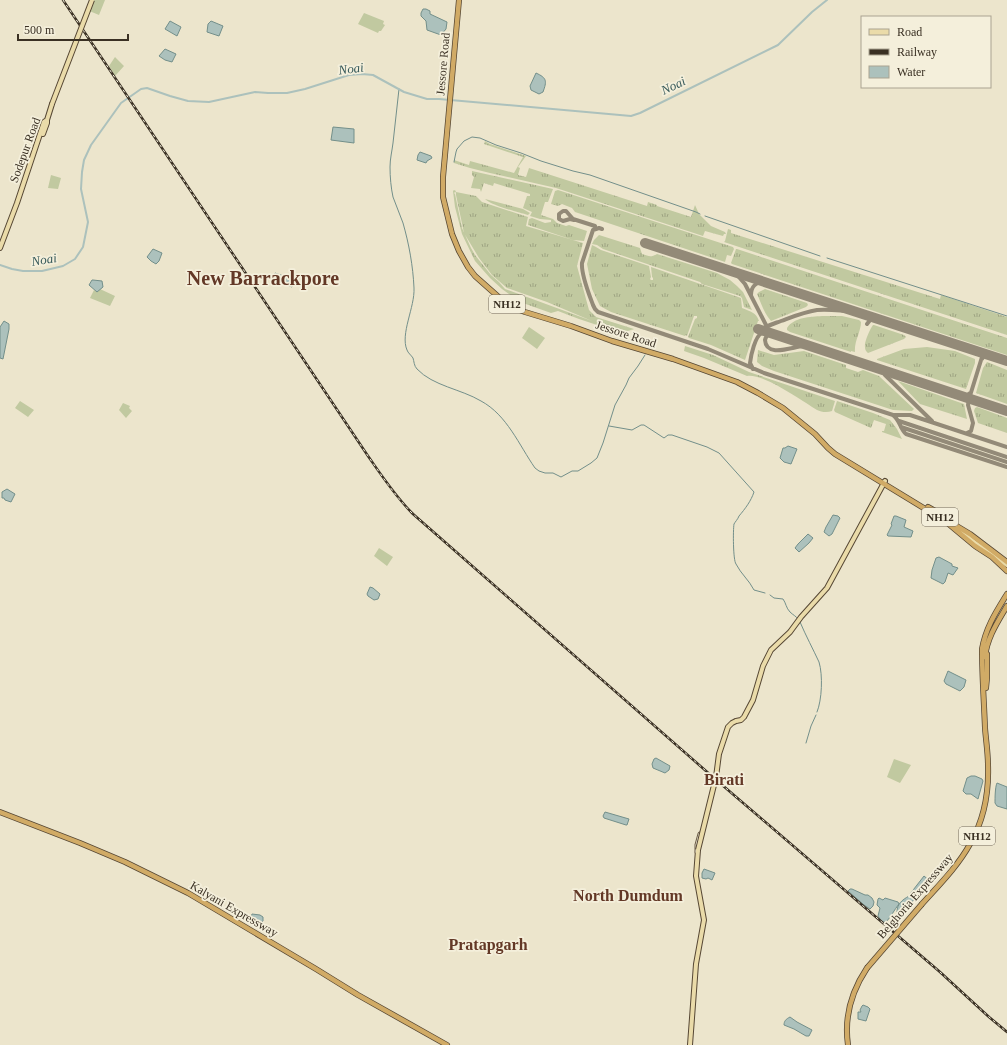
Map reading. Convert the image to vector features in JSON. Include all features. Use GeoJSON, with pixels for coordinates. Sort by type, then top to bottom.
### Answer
{"type":"FeatureCollection","features":[{"type":"Feature","properties":{"kind":"highway","name":"Jessore Road"},"geometry":{"type":"LineString","coordinates":[[460,0],[444,180],[446,197],[454,232],[460,249],[473,270],[487,285],[507,301],[525,310],[683,359],[750,385],[781,405],[808,426],[835,452],[884,482]]}},
{"type":"Feature","properties":{"kind":"highway","name":"NH12"},"geometry":{"type":"LineString","coordinates":[[884,482],[939,512],[1007,562]]}},
{"type":"Feature","properties":{"kind":"highway","name":"NH12"},"geometry":{"type":"LineString","coordinates":[[884,482],[945,521],[975,546],[992,557],[1007,571]]}},
{"type":"Feature","properties":{"kind":"highway","name":"Belghoria Expressway"},"geometry":{"type":"LineString","coordinates":[[849,1045],[850,1020],[853,1005],[867,969],[962,861],[973,845],[982,824],[989,799],[991,757],[982,649],[991,621],[1007,594]]}},
{"type":"Feature","properties":{"kind":"highway"},"geometry":{"type":"LineString","coordinates":[[985,637],[1007,599]]}},
{"type":"Feature","properties":{"kind":"highway","name":"Belghoria Expressway"},"geometry":{"type":"LineString","coordinates":[[988,731],[986,653],[990,636],[1007,607]]}},
{"type":"Feature","properties":{"kind":"highway"},"geometry":{"type":"LineString","coordinates":[[986,688],[988,678],[988,646],[993,632],[1007,607]]}},
{"type":"Feature","properties":{"kind":"highway","name":"Kalyani Expressway"},"geometry":{"type":"LineString","coordinates":[[0,811],[120,860],[182,890],[264,937],[394,1016],[417,1027]]}},
{"type":"Feature","properties":{"kind":"highway","name":"Kalyani Expressway"},"geometry":{"type":"LineString","coordinates":[[0,811],[63,833],[122,858],[189,891],[447,1045]]}},
{"type":"Feature","properties":{"kind":"main road","name":"Sodepur Road"},"geometry":{"type":"LineString","coordinates":[[0,248],[44,122],[92,0]]}},
{"type":"Feature","properties":{"kind":"main road"},"geometry":{"type":"LineString","coordinates":[[690,1045],[696,964],[704,920],[696,876],[696,862],[716,777],[719,754],[729,726],[743,718],[754,700],[763,666],[771,650],[790,632],[827,588],[884,482]]}},
{"type":"Feature","properties":{"kind":"main road"},"geometry":{"type":"LineString","coordinates":[[955,525],[974,542],[1007,567]]}},
{"type":"Feature","properties":{"kind":"main road"},"geometry":{"type":"LineString","coordinates":[[992,557],[1007,567]]}},
{"type":"Feature","properties":{"kind":"main road"},"geometry":{"type":"LineString","coordinates":[[698,851],[696,849],[697,843],[712,791]]}},
{"type":"Feature","properties":{"kind":"green space"},"geometry":{"type":"Polygon","coordinates":[[[91,0],[105,0],[99,15],[87,10],[91,0]]]}},
{"type":"Feature","properties":{"kind":"green space"},"geometry":{"type":"Polygon","coordinates":[[[364,13],[384,21],[383,24],[385,25],[381,31],[378,33],[358,24],[364,13]]]}},
{"type":"Feature","properties":{"kind":"green space"},"geometry":{"type":"Polygon","coordinates":[[[115,57],[124,66],[115,76],[109,66],[115,57]]]}},
{"type":"Feature","properties":{"kind":"green space"},"geometry":{"type":"Polygon","coordinates":[[[485,141],[526,156],[518,167],[520,168],[518,175],[526,177],[529,168],[647,206],[648,202],[691,217],[695,205],[699,214],[711,226],[725,232],[726,234],[723,236],[705,231],[703,236],[556,188],[454,163],[454,160],[469,165],[470,161],[514,173],[523,157],[484,144],[485,141]]]}},
{"type":"Feature","properties":{"kind":"green space"},"geometry":{"type":"Polygon","coordinates":[[[472,171],[553,189],[548,202],[545,202],[541,215],[553,219],[557,223],[587,231],[584,241],[573,240],[528,225],[529,219],[532,218],[545,223],[551,222],[551,220],[530,216],[532,212],[523,208],[527,196],[530,196],[530,194],[494,183],[493,186],[484,183],[481,192],[480,189],[471,188],[474,177],[472,175],[472,171]]]}},
{"type":"Feature","properties":{"kind":"green space"},"geometry":{"type":"Polygon","coordinates":[[[51,175],[61,178],[58,189],[48,188],[51,175]]]}},
{"type":"Feature","properties":{"kind":"green space"},"geometry":{"type":"Polygon","coordinates":[[[558,190],[733,247],[734,249],[731,256],[727,255],[725,262],[575,212],[572,208],[562,204],[558,206],[551,204],[555,191],[558,190]]]}},
{"type":"Feature","properties":{"kind":"green space"},"geometry":{"type":"Polygon","coordinates":[[[453,191],[456,191],[454,193],[464,232],[456,192],[476,196],[482,202],[528,217],[526,226],[583,243],[577,266],[589,310],[596,317],[634,329],[618,332],[558,311],[551,313],[520,302],[502,289],[475,261],[462,234],[455,207],[453,191]],[[465,235],[475,255],[491,275],[505,289],[592,321],[547,302],[507,288],[492,275],[479,258],[465,235]]]}},
{"type":"Feature","properties":{"kind":"green space"},"geometry":{"type":"Polygon","coordinates":[[[485,199],[523,209],[530,213],[528,215],[505,208],[488,202],[485,199]]]}},
{"type":"Feature","properties":{"kind":"green space"},"geometry":{"type":"Polygon","coordinates":[[[728,229],[731,230],[731,233],[940,299],[941,295],[1007,317],[1007,335],[724,242],[728,229]]]}},
{"type":"Feature","properties":{"kind":"green space"},"geometry":{"type":"Polygon","coordinates":[[[599,235],[640,248],[642,254],[651,256],[657,254],[717,273],[730,280],[743,292],[752,310],[744,307],[740,296],[702,284],[592,244],[599,235]]]}},
{"type":"Feature","properties":{"kind":"green space"},"geometry":{"type":"Polygon","coordinates":[[[592,245],[601,250],[649,266],[651,280],[653,280],[653,278],[651,267],[741,298],[742,308],[755,314],[759,321],[745,360],[711,345],[689,338],[688,337],[697,316],[694,316],[687,336],[685,336],[611,312],[600,306],[592,289],[587,264],[592,245]]]}},
{"type":"Feature","properties":{"kind":"green space"},"geometry":{"type":"Polygon","coordinates":[[[736,249],[1007,338],[1007,355],[732,264],[731,263],[736,249]]]}},
{"type":"Feature","properties":{"kind":"green space"},"geometry":{"type":"Polygon","coordinates":[[[100,289],[115,296],[110,306],[90,298],[94,290],[97,292],[100,289]]]}},
{"type":"Feature","properties":{"kind":"green space"},"geometry":{"type":"Polygon","coordinates":[[[765,289],[807,303],[808,305],[771,321],[764,311],[757,294],[765,289]]]}},
{"type":"Feature","properties":{"kind":"green space"},"geometry":{"type":"Polygon","coordinates":[[[842,316],[859,320],[861,322],[855,352],[851,352],[787,330],[790,324],[798,320],[807,317],[842,316]]]}},
{"type":"Feature","properties":{"kind":"green space"},"geometry":{"type":"Polygon","coordinates":[[[873,325],[906,337],[868,353],[865,349],[865,342],[873,325]]]}},
{"type":"Feature","properties":{"kind":"green space"},"geometry":{"type":"Polygon","coordinates":[[[529,327],[545,338],[537,349],[522,338],[529,327]]]}},
{"type":"Feature","properties":{"kind":"green space"},"geometry":{"type":"Polygon","coordinates":[[[685,346],[713,355],[749,372],[835,401],[832,411],[824,412],[817,410],[782,388],[763,379],[754,376],[747,376],[684,351],[685,346]]]}},
{"type":"Feature","properties":{"kind":"green space"},"geometry":{"type":"Polygon","coordinates":[[[927,347],[955,351],[975,359],[966,389],[877,360],[904,349],[927,347]]]}},
{"type":"Feature","properties":{"kind":"green space"},"geometry":{"type":"Polygon","coordinates":[[[758,350],[774,355],[804,351],[846,365],[846,368],[858,372],[863,370],[879,376],[914,409],[912,411],[893,410],[774,371],[757,362],[758,350]]]}},
{"type":"Feature","properties":{"kind":"green space"},"geometry":{"type":"Polygon","coordinates":[[[987,362],[1007,370],[1007,404],[976,393],[983,368],[987,362]]]}},
{"type":"Feature","properties":{"kind":"green space"},"geometry":{"type":"Polygon","coordinates":[[[898,381],[964,404],[967,419],[920,404],[898,381]]]}},
{"type":"Feature","properties":{"kind":"green space"},"geometry":{"type":"Polygon","coordinates":[[[20,401],[34,410],[28,417],[15,408],[20,401]]]}},
{"type":"Feature","properties":{"kind":"green space"},"geometry":{"type":"Polygon","coordinates":[[[837,401],[890,420],[902,439],[882,432],[884,431],[886,424],[874,420],[871,428],[835,412],[834,410],[837,401]]]}},
{"type":"Feature","properties":{"kind":"green space"},"geometry":{"type":"Polygon","coordinates":[[[123,403],[130,406],[129,408],[132,411],[126,418],[119,410],[123,403]]]}},
{"type":"Feature","properties":{"kind":"green space"},"geometry":{"type":"Polygon","coordinates":[[[977,407],[1007,418],[1007,433],[978,423],[974,411],[977,407]]]}},
{"type":"Feature","properties":{"kind":"green space"},"geometry":{"type":"Polygon","coordinates":[[[379,548],[393,557],[387,566],[374,556],[379,548]]]}},
{"type":"Feature","properties":{"kind":"green space"},"geometry":{"type":"Polygon","coordinates":[[[894,759],[911,765],[900,783],[887,777],[894,759]]]}},
{"type":"Feature","properties":{"kind":"water"},"geometry":{"type":"Polygon","coordinates":[[[423,9],[430,11],[430,14],[447,22],[446,29],[441,35],[427,30],[426,21],[421,16],[423,9]]]}},
{"type":"Feature","properties":{"kind":"water"},"geometry":{"type":"Polygon","coordinates":[[[170,21],[181,27],[177,36],[165,29],[170,21]]]}},
{"type":"Feature","properties":{"kind":"water"},"geometry":{"type":"Polygon","coordinates":[[[211,21],[223,26],[219,36],[207,32],[208,24],[211,21]]]}},
{"type":"Feature","properties":{"kind":"water"},"geometry":{"type":"Polygon","coordinates":[[[165,49],[176,54],[172,62],[159,56],[165,49]]]}},
{"type":"Feature","properties":{"kind":"water"},"geometry":{"type":"Polygon","coordinates":[[[536,73],[545,80],[543,92],[539,94],[531,90],[530,86],[536,73]]]}},
{"type":"Feature","properties":{"kind":"water"},"geometry":{"type":"Polygon","coordinates":[[[333,127],[354,129],[354,143],[331,140],[333,127]]]}},
{"type":"Feature","properties":{"kind":"water"},"geometry":{"type":"Polygon","coordinates":[[[420,152],[431,156],[432,158],[426,163],[417,160],[420,152]]]}},
{"type":"Feature","properties":{"kind":"water"},"geometry":{"type":"Polygon","coordinates":[[[153,249],[162,253],[156,264],[147,257],[153,249]]]}},
{"type":"Feature","properties":{"kind":"water"},"geometry":{"type":"Polygon","coordinates":[[[275,273],[295,280],[292,287],[273,279],[275,273]]]}},
{"type":"Feature","properties":{"kind":"water"},"geometry":{"type":"Polygon","coordinates":[[[92,280],[102,281],[103,287],[97,292],[89,285],[92,280]]]}},
{"type":"Feature","properties":{"kind":"water"},"geometry":{"type":"Polygon","coordinates":[[[4,321],[9,324],[9,329],[3,359],[0,358],[0,327],[4,321]]]}},
{"type":"Feature","properties":{"kind":"water"},"geometry":{"type":"Polygon","coordinates":[[[788,446],[797,449],[791,464],[784,462],[780,458],[783,448],[788,446]]]}},
{"type":"Feature","properties":{"kind":"water"},"geometry":{"type":"Polygon","coordinates":[[[7,489],[15,494],[11,502],[2,498],[2,492],[7,489]]]}},
{"type":"Feature","properties":{"kind":"water"},"geometry":{"type":"Polygon","coordinates":[[[833,515],[840,518],[832,534],[829,536],[824,532],[833,515]]]}},
{"type":"Feature","properties":{"kind":"water"},"geometry":{"type":"Polygon","coordinates":[[[894,516],[906,520],[904,527],[913,531],[911,537],[887,535],[892,525],[894,516]]]}},
{"type":"Feature","properties":{"kind":"water"},"geometry":{"type":"Polygon","coordinates":[[[808,534],[813,538],[799,552],[795,548],[808,534]]]}},
{"type":"Feature","properties":{"kind":"water"},"geometry":{"type":"Polygon","coordinates":[[[939,557],[952,564],[952,566],[958,568],[953,575],[948,573],[943,584],[931,578],[936,558],[939,557]]]}},
{"type":"Feature","properties":{"kind":"water"},"geometry":{"type":"Polygon","coordinates":[[[370,587],[380,594],[378,599],[374,600],[368,596],[367,594],[370,587]]]}},
{"type":"Feature","properties":{"kind":"water"},"geometry":{"type":"Polygon","coordinates":[[[948,671],[966,680],[964,687],[960,691],[946,684],[944,681],[948,671]]]}},
{"type":"Feature","properties":{"kind":"water"},"geometry":{"type":"Polygon","coordinates":[[[656,758],[670,766],[669,770],[665,773],[653,768],[652,764],[656,758]]]}},
{"type":"Feature","properties":{"kind":"water"},"geometry":{"type":"Polygon","coordinates":[[[975,776],[983,781],[978,799],[971,794],[966,794],[963,791],[967,778],[975,776]]]}},
{"type":"Feature","properties":{"kind":"water"},"geometry":{"type":"Polygon","coordinates":[[[997,783],[1007,787],[1007,809],[997,806],[995,803],[995,790],[997,783]]]}},
{"type":"Feature","properties":{"kind":"water"},"geometry":{"type":"Polygon","coordinates":[[[605,812],[629,819],[627,825],[604,818],[603,816],[605,812]]]}},
{"type":"Feature","properties":{"kind":"water"},"geometry":{"type":"Polygon","coordinates":[[[704,869],[715,873],[712,880],[702,878],[704,869]]]}},
{"type":"Feature","properties":{"kind":"water"},"geometry":{"type":"Polygon","coordinates":[[[924,876],[930,881],[930,883],[915,899],[910,896],[910,894],[924,876]]]}},
{"type":"Feature","properties":{"kind":"water"},"geometry":{"type":"Polygon","coordinates":[[[850,889],[868,895],[874,902],[873,906],[870,909],[864,905],[848,891],[850,889]]]}},
{"type":"Feature","properties":{"kind":"water"},"geometry":{"type":"Polygon","coordinates":[[[909,896],[914,899],[913,901],[907,905],[901,913],[897,912],[900,902],[909,896]]]}},
{"type":"Feature","properties":{"kind":"water"},"geometry":{"type":"Polygon","coordinates":[[[879,898],[883,900],[885,898],[898,902],[899,904],[886,922],[882,922],[878,916],[880,908],[877,905],[879,898]]]}},
{"type":"Feature","properties":{"kind":"water"},"geometry":{"type":"Polygon","coordinates":[[[252,914],[263,917],[263,921],[259,925],[251,922],[252,914]]]}},
{"type":"Feature","properties":{"kind":"water"},"geometry":{"type":"Polygon","coordinates":[[[863,1005],[870,1009],[866,1021],[858,1019],[858,1012],[861,1012],[860,1010],[863,1005]]]}},
{"type":"Feature","properties":{"kind":"water"},"geometry":{"type":"Polygon","coordinates":[[[790,1017],[812,1030],[809,1036],[806,1036],[784,1025],[784,1022],[790,1017]]]}},
{"type":"Feature","properties":{"kind":"waterway","name":"Noai"},"geometry":{"type":"LineString","coordinates":[[0,265],[23,271],[42,271],[63,266],[75,259],[83,247],[88,222],[81,189],[84,160],[91,145],[121,103],[141,89],[147,88],[188,101],[209,102],[255,92],[287,93],[349,75],[362,74],[373,75],[404,92],[427,99],[631,116],[640,113],[778,45],[812,12],[827,0]]}},
{"type":"Feature","properties":{"kind":"waterway"},"geometry":{"type":"LineString","coordinates":[[399,89],[390,161],[390,179],[393,197],[403,223],[412,263],[414,295],[406,328],[405,344],[407,351],[413,358],[417,369],[431,379],[473,397],[490,407],[512,431],[535,468],[539,471],[553,473],[561,477],[572,471],[578,471],[597,458],[615,405],[629,378],[645,355]]}},
{"type":"Feature","properties":{"kind":"waterway"},"geometry":{"type":"LineString","coordinates":[[454,162],[457,149],[464,141],[472,137],[480,138],[541,161],[590,175],[700,214]]}},
{"type":"Feature","properties":{"kind":"waterway"},"geometry":{"type":"LineString","coordinates":[[705,216],[820,256]]}},
{"type":"Feature","properties":{"kind":"waterway"},"geometry":{"type":"LineString","coordinates":[[827,258],[1007,316]]}},
{"type":"Feature","properties":{"kind":"waterway"},"geometry":{"type":"LineString","coordinates":[[609,426],[632,430],[644,425],[664,438],[668,435],[672,435],[707,447],[719,453],[754,492],[748,505],[734,524],[734,557],[738,568],[754,590],[765,593]]}},
{"type":"Feature","properties":{"kind":"waterway"},"geometry":{"type":"LineString","coordinates":[[770,595],[774,598],[783,599],[789,610],[798,619]]}},
{"type":"Feature","properties":{"kind":"waterway"},"geometry":{"type":"LineString","coordinates":[[800,622],[820,667],[821,694],[817,712]]}},
{"type":"Feature","properties":{"kind":"waterway"},"geometry":{"type":"LineString","coordinates":[[806,743],[816,715]]}},
{"type":"Feature","properties":{"kind":"taxiway"},"geometry":{"type":"LineString","coordinates":[[574,220],[570,219],[563,221],[559,219],[559,214],[566,211],[573,219],[595,226]]}},
{"type":"Feature","properties":{"kind":"taxiway"},"geometry":{"type":"LineString","coordinates":[[602,229],[599,228],[593,230],[582,263],[586,284],[593,305],[598,312],[708,349],[764,373],[893,415],[910,415],[1007,447]]}},
{"type":"Feature","properties":{"kind":"taxiway"},"geometry":{"type":"LineString","coordinates":[[730,270],[745,284],[767,327],[775,334]]}},
{"type":"Feature","properties":{"kind":"taxiway"},"geometry":{"type":"LineString","coordinates":[[751,295],[754,286],[764,282]]}},
{"type":"Feature","properties":{"kind":"taxiway"},"geometry":{"type":"LineString","coordinates":[[759,333],[769,326],[798,315],[817,310],[861,313]]}},
{"type":"Feature","properties":{"kind":"taxiway"},"geometry":{"type":"LineString","coordinates":[[867,324],[871,319],[877,319]]}},
{"type":"Feature","properties":{"kind":"taxiway"},"geometry":{"type":"LineString","coordinates":[[753,369],[750,363],[752,351],[757,338],[762,333],[772,333]]}},
{"type":"Feature","properties":{"kind":"taxiway"},"geometry":{"type":"LineString","coordinates":[[775,334],[771,334],[766,337],[766,345],[770,349],[780,350],[803,346],[816,348]]}},
{"type":"Feature","properties":{"kind":"taxiway"},"geometry":{"type":"LineString","coordinates":[[967,433],[971,431],[973,423],[968,405],[982,357],[980,353]]}},
{"type":"Feature","properties":{"kind":"taxiway"},"geometry":{"type":"LineString","coordinates":[[982,359],[984,356],[988,355]]}},
{"type":"Feature","properties":{"kind":"taxiway"},"geometry":{"type":"LineString","coordinates":[[894,373],[888,372],[885,375],[932,421]]}},
{"type":"Feature","properties":{"kind":"taxiway"},"geometry":{"type":"LineString","coordinates":[[962,396],[966,396],[970,393],[972,398],[981,402]]}},
{"type":"Feature","properties":{"kind":"taxiway"},"geometry":{"type":"LineString","coordinates":[[893,415],[906,434],[1007,467]]}},
{"type":"Feature","properties":{"kind":"taxiway"},"geometry":{"type":"LineString","coordinates":[[899,421],[1007,457]]}},
{"type":"Feature","properties":{"kind":"taxiway"},"geometry":{"type":"LineString","coordinates":[[901,427],[1007,462]]}},
{"type":"Feature","properties":{"kind":"runway"},"geometry":{"type":"LineString","coordinates":[[645,243],[1007,361]]}},
{"type":"Feature","properties":{"kind":"runway"},"geometry":{"type":"LineString","coordinates":[[758,329],[1007,411]]}},
{"type":"Feature","properties":{"kind":"railway"},"geometry":{"type":"LineString","coordinates":[[63,0],[368,456],[406,507],[714,778],[940,972],[1007,1032]]}},
{"type":"Feature","properties":{"kind":"district","name":"New Barrackpore"},"geometry":{"type":"Point","coordinates":[263,278]}},
{"type":"Feature","properties":{"kind":"district","name":"Birati"},"geometry":{"type":"Point","coordinates":[724,779]}},
{"type":"Feature","properties":{"kind":"district","name":"North Dumdum"},"geometry":{"type":"Point","coordinates":[628,895]}},
{"type":"Feature","properties":{"kind":"district","name":"Pratapgarh"},"geometry":{"type":"Point","coordinates":[488,944]}}]}
